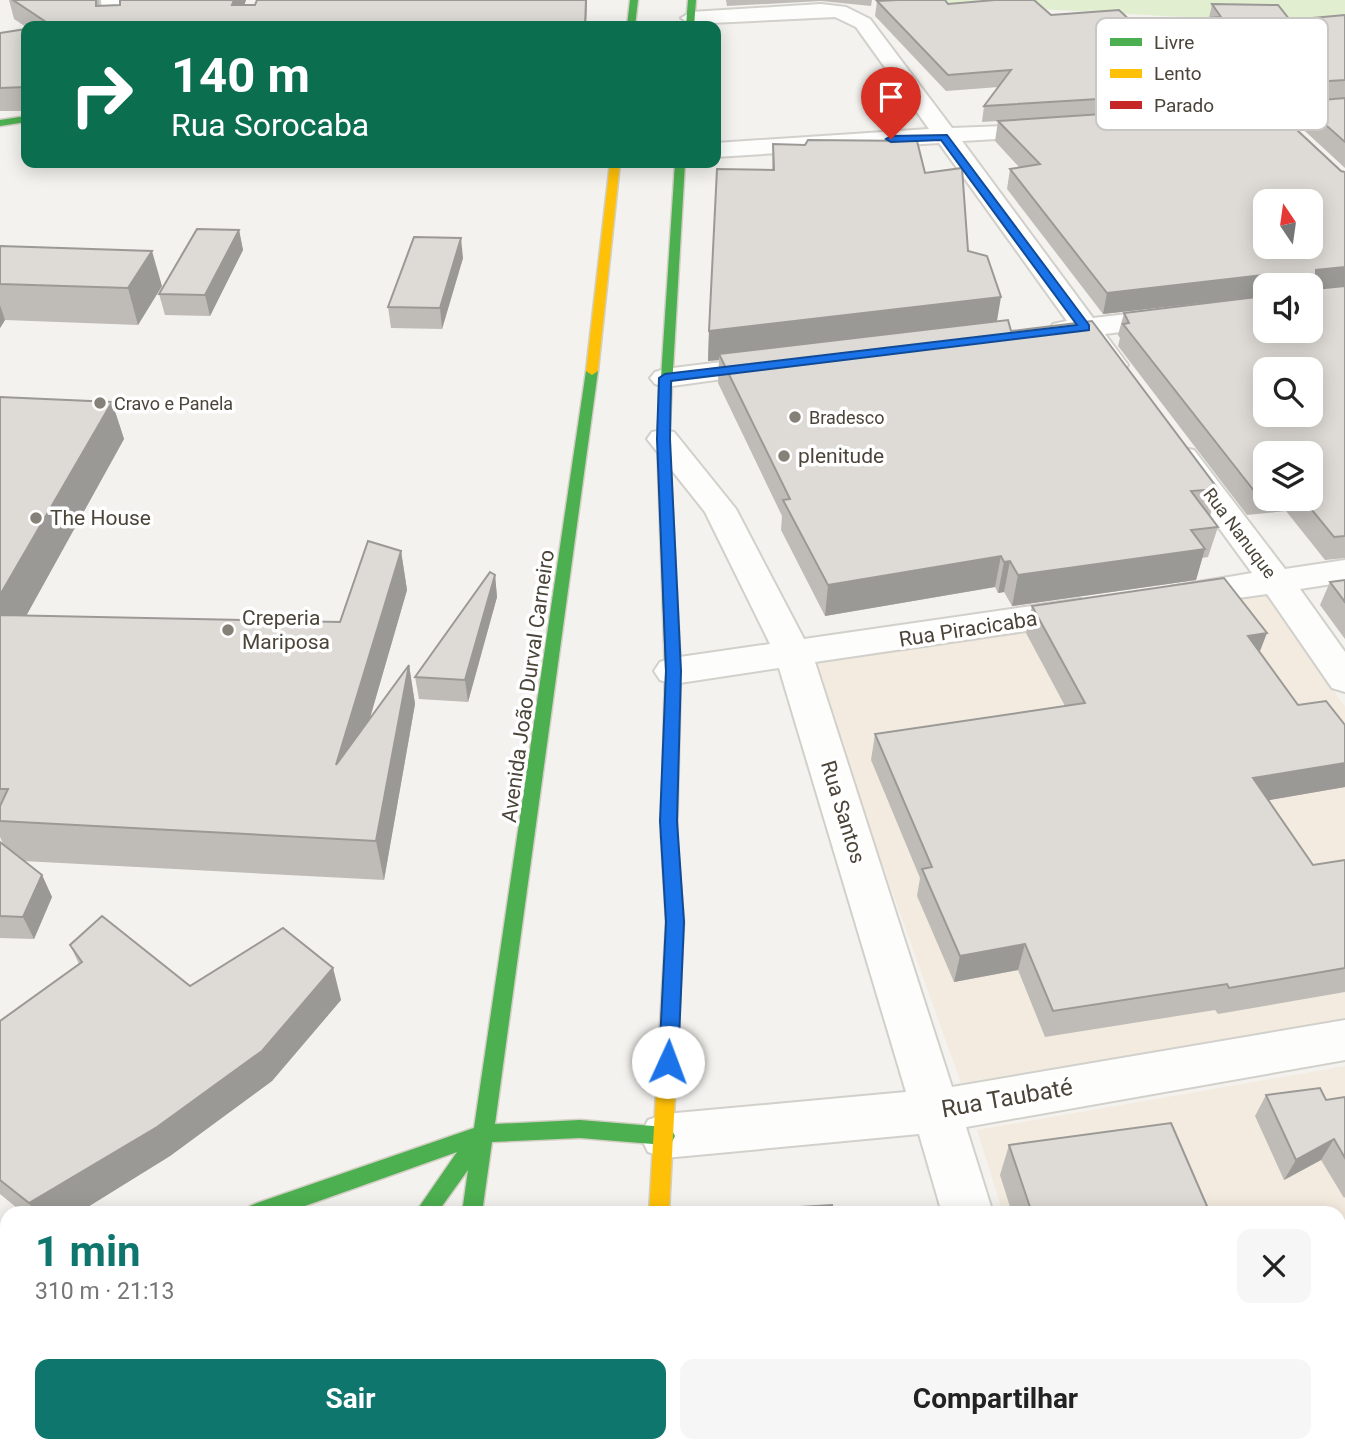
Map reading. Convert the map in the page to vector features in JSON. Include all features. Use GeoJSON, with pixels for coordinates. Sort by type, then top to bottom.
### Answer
{"type":"FeatureCollection","features":[{"type":"Feature","properties":{"kind":"main road"},"geometry":{"type":"LineString","coordinates":[[632,21],[634,0]]}},
{"type":"Feature","properties":{"kind":"main road"},"geometry":{"type":"LineString","coordinates":[[0,123],[21,120]]}},
{"type":"Feature","properties":{"kind":"main road","name":"Avenida João Durval Carneiro"},"geometry":{"type":"LineString","coordinates":[[473,1206],[574,505],[614,168]]}},
{"type":"Feature","properties":{"kind":"main road"},"geometry":{"type":"LineString","coordinates":[[660,1206],[675,922],[668,821],[673,671],[663,439],[680,168]]}},
{"type":"Feature","properties":{"kind":"main road"},"geometry":{"type":"LineString","coordinates":[[277,1206],[482,1134],[516,1130],[580,1129],[665,1136]]}},
{"type":"Feature","properties":{"kind":"main road"},"geometry":{"type":"LineString","coordinates":[[430,1206],[482,1134]]}},
{"type":"Feature","properties":{"kind":"street"},"geometry":{"type":"LineString","coordinates":[[111,0],[113,21]]}},
{"type":"Feature","properties":{"kind":"street"},"geometry":{"type":"LineString","coordinates":[[691,15],[821,10],[852,15],[863,23],[944,137],[1127,382]]}},
{"type":"Feature","properties":{"kind":"street"},"geometry":{"type":"LineString","coordinates":[[721,150],[1066,128]]}},
{"type":"Feature","properties":{"kind":"street"},"geometry":{"type":"LineString","coordinates":[[1032,334],[1253,307]]}},
{"type":"Feature","properties":{"kind":"street"},"geometry":{"type":"LineString","coordinates":[[665,378],[802,361]]}},
{"type":"Feature","properties":{"kind":"street","name":"Rua Nanuque"},"geometry":{"type":"LineString","coordinates":[[1168,437],[1276,580],[1345,679]]}},
{"type":"Feature","properties":{"kind":"street","name":"Rua Santos"},"geometry":{"type":"LineString","coordinates":[[663,439],[720,509],[794,656],[966,1206]]}},
{"type":"Feature","properties":{"kind":"street"},"geometry":{"type":"LineString","coordinates":[[1152,600],[1345,572]]}},
{"type":"Feature","properties":{"kind":"street","name":"Rua Piracicaba"},"geometry":{"type":"LineString","coordinates":[[673,671],[794,656],[1111,606]]}},
{"type":"Feature","properties":{"kind":"street","name":"Rua Taubaté"},"geometry":{"type":"LineString","coordinates":[[665,1136],[936,1111],[1345,1040]]}},
{"type":"Feature","properties":{"kind":"shaded area"},"geometry":{"type":"Polygon","coordinates":[[[1268,593],[1345,707],[1345,1020],[961,1083],[809,660],[1268,593]]]}},
{"type":"Feature","properties":{"kind":"shaded area"},"geometry":{"type":"Polygon","coordinates":[[[1345,1066],[1345,1206],[1001,1206],[977,1130],[1345,1066]]]}},
{"type":"Feature","properties":{"kind":"green space"},"geometry":{"type":"Polygon","coordinates":[[[877,0],[1345,0],[1345,26],[1328,25],[1328,18],[1201,18],[877,0]]]}},
{"type":"Feature","properties":{"kind":"building"},"geometry":{"type":"Polygon","coordinates":[[[13,0],[96,0],[96,6],[120,5],[120,0],[234,0],[232,5],[255,5],[257,0],[586,0],[585,21],[44,21],[13,0]]]}},
{"type":"Feature","properties":{"kind":"building"},"geometry":{"type":"Polygon","coordinates":[[[945,0],[948,4],[1034,0],[1051,15],[1119,10],[1128,18],[1096,18],[1096,99],[984,106],[1011,70],[948,75],[877,1],[945,0]]]}},
{"type":"Feature","properties":{"kind":"building"},"geometry":{"type":"Polygon","coordinates":[[[1212,4],[1278,5],[1288,18],[1206,18],[1221,17],[1212,4]]]}},
{"type":"Feature","properties":{"kind":"building"},"geometry":{"type":"Polygon","coordinates":[[[1345,15],[1345,80],[1328,81],[1328,18],[1312,18],[1345,15]]]}},
{"type":"Feature","properties":{"kind":"building"},"geometry":{"type":"Polygon","coordinates":[[[21,30],[21,87],[0,88],[0,33],[21,30]]]}},
{"type":"Feature","properties":{"kind":"building"},"geometry":{"type":"Polygon","coordinates":[[[1345,98],[1345,142],[1328,127],[1328,100],[1345,98]]]}},
{"type":"Feature","properties":{"kind":"building"},"geometry":{"type":"Polygon","coordinates":[[[1096,114],[1096,130],[1297,130],[1345,172],[1345,267],[1316,270],[1316,273],[1253,273],[1253,276],[1107,293],[1010,169],[1040,164],[998,121],[1096,114]]]}},
{"type":"Feature","properties":{"kind":"building"},"geometry":{"type":"Polygon","coordinates":[[[808,140],[917,141],[925,173],[962,168],[968,251],[987,256],[1001,297],[709,331],[717,169],[774,170],[773,144],[805,145],[808,140]]]}},
{"type":"Feature","properties":{"kind":"building"},"geometry":{"type":"Polygon","coordinates":[[[197,229],[239,230],[205,295],[159,294],[197,229]]]}},
{"type":"Feature","properties":{"kind":"building"},"geometry":{"type":"Polygon","coordinates":[[[414,237],[461,238],[440,308],[388,307],[414,237]]]}},
{"type":"Feature","properties":{"kind":"building"},"geometry":{"type":"Polygon","coordinates":[[[0,246],[152,251],[128,288],[0,284],[0,246]]]}},
{"type":"Feature","properties":{"kind":"building"},"geometry":{"type":"Polygon","coordinates":[[[1345,286],[1345,536],[1334,537],[1313,511],[1323,511],[1323,441],[1253,441],[1253,489],[1123,324],[1129,323],[1124,313],[1253,297],[1253,343],[1323,343],[1323,288],[1345,286]]]}},
{"type":"Feature","properties":{"kind":"building"},"geometry":{"type":"Polygon","coordinates":[[[1008,320],[1011,331],[1092,321],[1218,489],[1191,491],[1218,527],[1191,530],[1205,549],[1018,575],[1010,561],[1004,562],[1001,556],[828,585],[783,500],[790,499],[719,354],[1008,320]]]}},
{"type":"Feature","properties":{"kind":"building"},"geometry":{"type":"Polygon","coordinates":[[[0,397],[112,402],[0,595],[0,397]]]}},
{"type":"Feature","properties":{"kind":"building"},"geometry":{"type":"Polygon","coordinates":[[[368,541],[401,551],[336,765],[409,665],[376,841],[0,821],[0,806],[8,789],[0,789],[0,615],[340,622],[368,541]]]}},
{"type":"Feature","properties":{"kind":"building"},"geometry":{"type":"Polygon","coordinates":[[[490,572],[495,575],[465,680],[415,677],[490,572]]]}},
{"type":"Feature","properties":{"kind":"building"},"geometry":{"type":"Polygon","coordinates":[[[1224,578],[1267,633],[1248,636],[1298,705],[1326,701],[1345,725],[1345,763],[1253,778],[1313,865],[1345,860],[1345,968],[1229,988],[1227,984],[1053,1011],[1025,944],[960,956],[922,869],[932,867],[875,734],[1085,703],[1032,606],[1224,578]]]}},
{"type":"Feature","properties":{"kind":"building"},"geometry":{"type":"Polygon","coordinates":[[[1345,580],[1345,602],[1330,582],[1345,580]]]}},
{"type":"Feature","properties":{"kind":"building"},"geometry":{"type":"Polygon","coordinates":[[[0,842],[42,875],[23,917],[0,916],[0,842]]]}},
{"type":"Feature","properties":{"kind":"building"},"geometry":{"type":"Polygon","coordinates":[[[102,916],[190,986],[283,928],[333,968],[262,1051],[157,1127],[29,1203],[0,1180],[0,1021],[82,962],[70,945],[102,916]]]}},
{"type":"Feature","properties":{"kind":"building"},"geometry":{"type":"Polygon","coordinates":[[[1320,1088],[1326,1100],[1345,1097],[1345,1158],[1334,1139],[1296,1160],[1266,1095],[1320,1088]]]}},
{"type":"Feature","properties":{"kind":"building"},"geometry":{"type":"Polygon","coordinates":[[[1171,1123],[1207,1206],[1030,1206],[1009,1145],[1171,1123]]]}},
{"type":"Feature","properties":{"kind":"traffic: fast"},"geometry":{"type":"LineString","coordinates":[[632,21],[634,0]]}},
{"type":"Feature","properties":{"kind":"traffic: fast"},"geometry":{"type":"LineString","coordinates":[[690,21],[692,0]]}},
{"type":"Feature","properties":{"kind":"traffic: fast"},"geometry":{"type":"LineString","coordinates":[[0,123],[21,120]]}},
{"type":"Feature","properties":{"kind":"traffic: fast"},"geometry":{"type":"LineString","coordinates":[[669,837],[673,671],[663,439],[680,168]]}},
{"type":"Feature","properties":{"kind":"traffic: fast"},"geometry":{"type":"LineString","coordinates":[[473,1206],[592,371]]}},
{"type":"Feature","properties":{"kind":"traffic: fast"},"geometry":{"type":"LineString","coordinates":[[277,1206],[482,1134],[580,1129],[665,1136]]}},
{"type":"Feature","properties":{"kind":"traffic: fast"},"geometry":{"type":"LineString","coordinates":[[430,1206],[482,1134]]}},
{"type":"Feature","properties":{"kind":"traffic: slow"},"geometry":{"type":"LineString","coordinates":[[592,371],[614,168]]}},
{"type":"Feature","properties":{"kind":"traffic: slow"},"geometry":{"type":"LineString","coordinates":[[659,1206],[675,922],[669,837]]}},
{"type":"Feature","properties":{"kind":"place","name":"Cravo e Panela"},"geometry":{"type":"Point","coordinates":[100,403]}},
{"type":"Feature","properties":{"kind":"place","name":"Bradesco"},"geometry":{"type":"Point","coordinates":[795,417]}},
{"type":"Feature","properties":{"kind":"place","name":"plenitude"},"geometry":{"type":"Point","coordinates":[784,456]}},
{"type":"Feature","properties":{"kind":"place","name":"The House"},"geometry":{"type":"Point","coordinates":[36,518]}},
{"type":"Feature","properties":{"kind":"place","name":"Creperia Mariposa"},"geometry":{"type":"Point","coordinates":[228,630]}},
{"type":"Feature","properties":{"kind":"route"},"geometry":{"type":"LineString","coordinates":[[668,1062],[675,922],[668,821],[673,671],[663,439],[665,378],[1085,327],[944,137],[891,139]]}}]}
